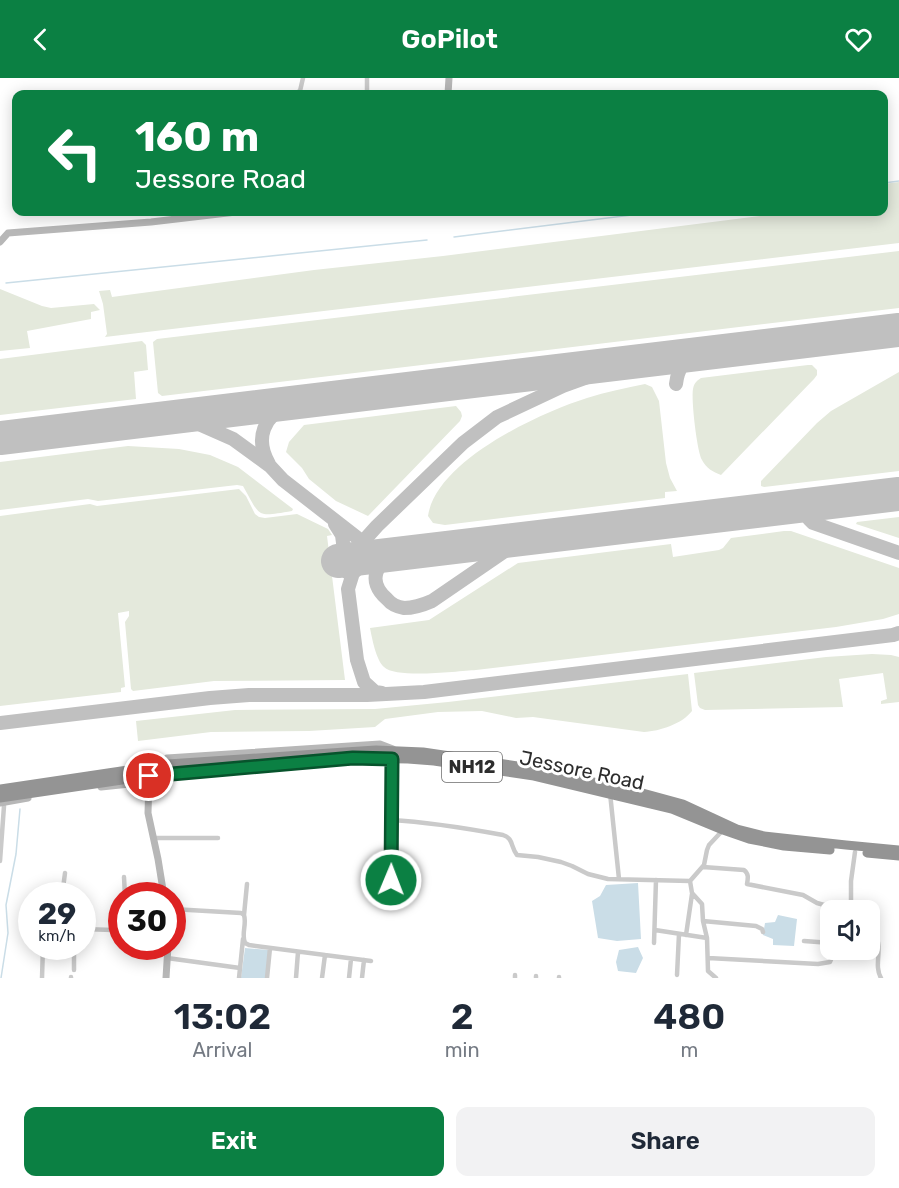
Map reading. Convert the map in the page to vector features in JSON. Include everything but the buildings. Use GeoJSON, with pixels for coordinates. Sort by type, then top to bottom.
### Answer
{"type":"FeatureCollection","features":[{"type":"Feature","properties":{"kind":"highway","name":"NH12"},"geometry":{"type":"LineString","coordinates":[[0,789],[149,775],[161,765],[345,752],[394,755],[441,754],[498,762],[567,776],[683,804],[737,829],[764,836],[899,849]]}},
{"type":"Feature","properties":{"kind":"highway","name":"Jessore Road"},"geometry":{"type":"LineString","coordinates":[[1,800],[149,775],[394,755],[534,776],[610,793],[672,809],[723,830],[765,843],[899,856]]}},
{"type":"Feature","properties":{"kind":"street"},"geometry":{"type":"LineString","coordinates":[[0,242],[8,233],[202,216]]}},
{"type":"Feature","properties":{"kind":"street"},"geometry":{"type":"LineString","coordinates":[[391,880],[394,755]]}},
{"type":"Feature","properties":{"kind":"street"},"geometry":{"type":"LineString","coordinates":[[149,775],[148,813],[162,882]]}},
{"type":"Feature","properties":{"kind":"street"},"geometry":{"type":"LineString","coordinates":[[610,793],[619,879]]}},
{"type":"Feature","properties":{"kind":"street"},"geometry":{"type":"LineString","coordinates":[[0,861],[4,806],[1,800]]}},
{"type":"Feature","properties":{"kind":"street"},"geometry":{"type":"LineString","coordinates":[[391,820],[421,821],[503,835],[511,841],[516,855],[561,862],[598,878],[619,879],[690,881],[703,867],[706,850],[723,830]]}},
{"type":"Feature","properties":{"kind":"street"},"geometry":{"type":"LineString","coordinates":[[154,838],[218,838]]}},
{"type":"Feature","properties":{"kind":"street"},"geometry":{"type":"LineString","coordinates":[[851,900],[855,852]]}},
{"type":"Feature","properties":{"kind":"street"},"geometry":{"type":"LineString","coordinates":[[703,867],[744,870],[748,876],[747,884],[803,895],[820,904]]}},
{"type":"Feature","properties":{"kind":"street"},"geometry":{"type":"LineString","coordinates":[[64,882],[65,873]]}},
{"type":"Feature","properties":{"kind":"street"},"geometry":{"type":"LineString","coordinates":[[124,877],[124,882]]}},
{"type":"Feature","properties":{"kind":"street"},"geometry":{"type":"LineString","coordinates":[[654,943],[656,880]]}},
{"type":"Feature","properties":{"kind":"street"},"geometry":{"type":"LineString","coordinates":[[686,935],[692,894],[690,881]]}},
{"type":"Feature","properties":{"kind":"street"},"geometry":{"type":"LineString","coordinates":[[239,978],[247,884]]}},
{"type":"Feature","properties":{"kind":"street"},"geometry":{"type":"LineString","coordinates":[[692,894],[702,904],[709,973],[716,978]]}},
{"type":"Feature","properties":{"kind":"street"},"geometry":{"type":"LineString","coordinates":[[186,910],[244,915]]}},
{"type":"Feature","properties":{"kind":"street"},"geometry":{"type":"LineString","coordinates":[[703,921],[751,925],[760,927],[763,932]]}},
{"type":"Feature","properties":{"kind":"street"},"geometry":{"type":"LineString","coordinates":[[655,930],[707,938]]}},
{"type":"Feature","properties":{"kind":"street"},"geometry":{"type":"LineString","coordinates":[[678,975],[680,934]]}},
{"type":"Feature","properties":{"kind":"street"},"geometry":{"type":"LineString","coordinates":[[243,939],[249,945],[372,961]]}},
{"type":"Feature","properties":{"kind":"street"},"geometry":{"type":"LineString","coordinates":[[804,941],[820,942]]}},
{"type":"Feature","properties":{"kind":"street"},"geometry":{"type":"LineString","coordinates":[[267,978],[270,948]]}},
{"type":"Feature","properties":{"kind":"street"},"geometry":{"type":"LineString","coordinates":[[296,978],[298,951]]}},
{"type":"Feature","properties":{"kind":"street"},"geometry":{"type":"LineString","coordinates":[[322,978],[325,955]]}},
{"type":"Feature","properties":{"kind":"street"},"geometry":{"type":"LineString","coordinates":[[349,978],[351,958]]}},
{"type":"Feature","properties":{"kind":"street"},"geometry":{"type":"LineString","coordinates":[[708,958],[818,964],[831,960]]}},
{"type":"Feature","properties":{"kind":"street"},"geometry":{"type":"LineString","coordinates":[[42,978],[43,960]]}},
{"type":"Feature","properties":{"kind":"street"},"geometry":{"type":"LineString","coordinates":[[74,960],[74,970]]}},
{"type":"Feature","properties":{"kind":"street"},"geometry":{"type":"LineString","coordinates":[[166,978],[167,960]]}},
{"type":"Feature","properties":{"kind":"street"},"geometry":{"type":"LineString","coordinates":[[182,960],[240,968]]}},
{"type":"Feature","properties":{"kind":"street"},"geometry":{"type":"LineString","coordinates":[[362,978],[364,960]]}},
{"type":"Feature","properties":{"kind":"street"},"geometry":{"type":"LineString","coordinates":[[878,960],[879,977]]}},
{"type":"Feature","properties":{"kind":"shaded area"},"geometry":{"type":"Polygon","coordinates":[[[899,182],[899,243],[105,337],[107,334],[99,291],[110,290],[112,297],[759,216],[888,216],[888,183],[899,182]]]}},
{"type":"Feature","properties":{"kind":"shaded area"},"geometry":{"type":"Polygon","coordinates":[[[899,251],[899,308],[162,396],[158,393],[153,342],[157,339],[899,251]]]}},
{"type":"Feature","properties":{"kind":"shaded area"},"geometry":{"type":"Polygon","coordinates":[[[0,289],[51,308],[94,304],[100,310],[91,312],[91,319],[27,331],[30,348],[0,351],[0,289]]]}},
{"type":"Feature","properties":{"kind":"shaded area"},"geometry":{"type":"Polygon","coordinates":[[[142,341],[146,345],[148,370],[134,372],[136,399],[0,415],[0,359],[142,341]]]}},
{"type":"Feature","properties":{"kind":"shaded area"},"geometry":{"type":"Polygon","coordinates":[[[812,365],[817,370],[814,379],[721,475],[704,463],[700,455],[695,425],[693,387],[697,381],[701,378],[812,365]]]}},
{"type":"Feature","properties":{"kind":"shaded area"},"geometry":{"type":"Polygon","coordinates":[[[899,372],[899,471],[761,486],[761,481],[831,411],[899,372]]]}},
{"type":"Feature","properties":{"kind":"shaded area"},"geometry":{"type":"Polygon","coordinates":[[[645,384],[652,387],[659,401],[666,463],[677,491],[665,492],[665,498],[445,525],[433,523],[428,516],[435,496],[449,476],[492,442],[518,427],[567,405],[645,384]]]}},
{"type":"Feature","properties":{"kind":"shaded area"},"geometry":{"type":"Polygon","coordinates":[[[456,406],[461,412],[460,421],[368,516],[336,501],[309,479],[302,468],[286,452],[289,442],[304,425],[456,406]]]}},
{"type":"Feature","properties":{"kind":"shaded area"},"geometry":{"type":"Polygon","coordinates":[[[128,446],[179,449],[210,455],[238,467],[293,509],[272,514],[261,513],[243,486],[237,485],[0,510],[0,462],[128,446]]]}},
{"type":"Feature","properties":{"kind":"shaded area"},"geometry":{"type":"Polygon","coordinates":[[[239,489],[259,517],[297,514],[328,529],[332,535],[327,536],[345,680],[214,681],[133,691],[125,622],[129,611],[118,613],[125,687],[121,688],[121,692],[0,706],[0,516],[90,504],[97,506],[239,489]]]}},
{"type":"Feature","properties":{"kind":"shaded area"},"geometry":{"type":"Polygon","coordinates":[[[899,517],[899,538],[856,524],[857,522],[899,517]]]}},
{"type":"Feature","properties":{"kind":"shaded area"},"geometry":{"type":"Polygon","coordinates":[[[791,531],[899,568],[899,614],[836,627],[443,673],[391,671],[381,664],[375,649],[370,628],[429,620],[518,563],[671,544],[673,557],[719,550],[731,538],[791,531]]]}},
{"type":"Feature","properties":{"kind":"shaded area"},"geometry":{"type":"Polygon","coordinates":[[[872,654],[899,657],[899,702],[881,704],[881,701],[887,699],[883,673],[839,679],[843,707],[705,710],[698,705],[694,673],[826,657],[872,654]]]}},
{"type":"Feature","properties":{"kind":"shaded area"},"geometry":{"type":"Polygon","coordinates":[[[688,674],[692,711],[677,723],[644,732],[533,717],[516,718],[482,711],[438,712],[385,719],[375,727],[309,731],[211,732],[138,741],[136,721],[235,710],[375,709],[688,674]]]}},
{"type":"Feature","properties":{"kind":"water"},"geometry":{"type":"Polygon","coordinates":[[[638,883],[641,939],[617,941],[598,938],[592,901],[600,896],[606,885],[638,883]]]}},
{"type":"Feature","properties":{"kind":"water"},"geometry":{"type":"Polygon","coordinates":[[[778,915],[797,919],[794,946],[773,945],[773,939],[763,935],[765,923],[775,922],[778,915]]]}},
{"type":"Feature","properties":{"kind":"water"},"geometry":{"type":"Polygon","coordinates":[[[638,947],[643,958],[636,973],[618,971],[616,962],[619,950],[638,947]]]}},
{"type":"Feature","properties":{"kind":"water"},"geometry":{"type":"Polygon","coordinates":[[[245,948],[269,950],[266,978],[241,978],[245,948]]]}},
{"type":"Feature","properties":{"kind":"waterway"},"geometry":{"type":"LineString","coordinates":[[888,182],[899,181]]}},
{"type":"Feature","properties":{"kind":"waterway"},"geometry":{"type":"LineString","coordinates":[[454,237],[624,216]]}},
{"type":"Feature","properties":{"kind":"waterway"},"geometry":{"type":"LineString","coordinates":[[6,283],[427,240]]}},
{"type":"Feature","properties":{"kind":"waterway"},"geometry":{"type":"LineString","coordinates":[[1,978],[8,933],[6,905],[16,854],[20,809]]}},
{"type":"Feature","properties":{"kind":"taxiway"},"geometry":{"type":"LineString","coordinates":[[676,384],[678,373],[683,365],[699,354]]}},
{"type":"Feature","properties":{"kind":"taxiway"},"geometry":{"type":"LineString","coordinates":[[347,572],[350,556],[377,526],[463,443],[497,417],[563,386],[641,361]]}},
{"type":"Feature","properties":{"kind":"taxiway"},"geometry":{"type":"LineString","coordinates":[[269,464],[262,445],[264,429],[274,414],[290,403]]}},
{"type":"Feature","properties":{"kind":"taxiway"},"geometry":{"type":"LineString","coordinates":[[164,419],[186,420],[233,439],[270,466],[283,480],[364,543],[383,550],[402,552]]}},
{"type":"Feature","properties":{"kind":"taxiway"},"geometry":{"type":"LineString","coordinates":[[833,502],[814,508],[809,519],[813,523],[899,553]]}},
{"type":"Feature","properties":{"kind":"taxiway"},"geometry":{"type":"LineString","coordinates":[[335,524],[342,535],[346,566]]}},
{"type":"Feature","properties":{"kind":"taxiway"},"geometry":{"type":"LineString","coordinates":[[400,553],[392,556],[380,566],[376,578],[377,585],[389,601],[404,608],[432,601],[524,540],[549,535]]}},
{"type":"Feature","properties":{"kind":"taxiway"},"geometry":{"type":"LineString","coordinates":[[382,693],[375,692],[364,682],[357,660],[348,589],[353,573],[366,561],[389,554]]}},
{"type":"Feature","properties":{"kind":"taxiway"},"geometry":{"type":"LineString","coordinates":[[0,723],[249,695],[367,695],[424,692],[899,633]]}},
{"type":"Feature","properties":{"kind":"runway"},"geometry":{"type":"LineString","coordinates":[[0,438],[899,330]]}},
{"type":"Feature","properties":{"kind":"runway"},"geometry":{"type":"LineString","coordinates":[[338,561],[899,494]]}},
{"type":"Feature","properties":{"kind":"route"},"geometry":{"type":"LineString","coordinates":[[149,776],[353,758],[392,759],[391,880]]}}]}
